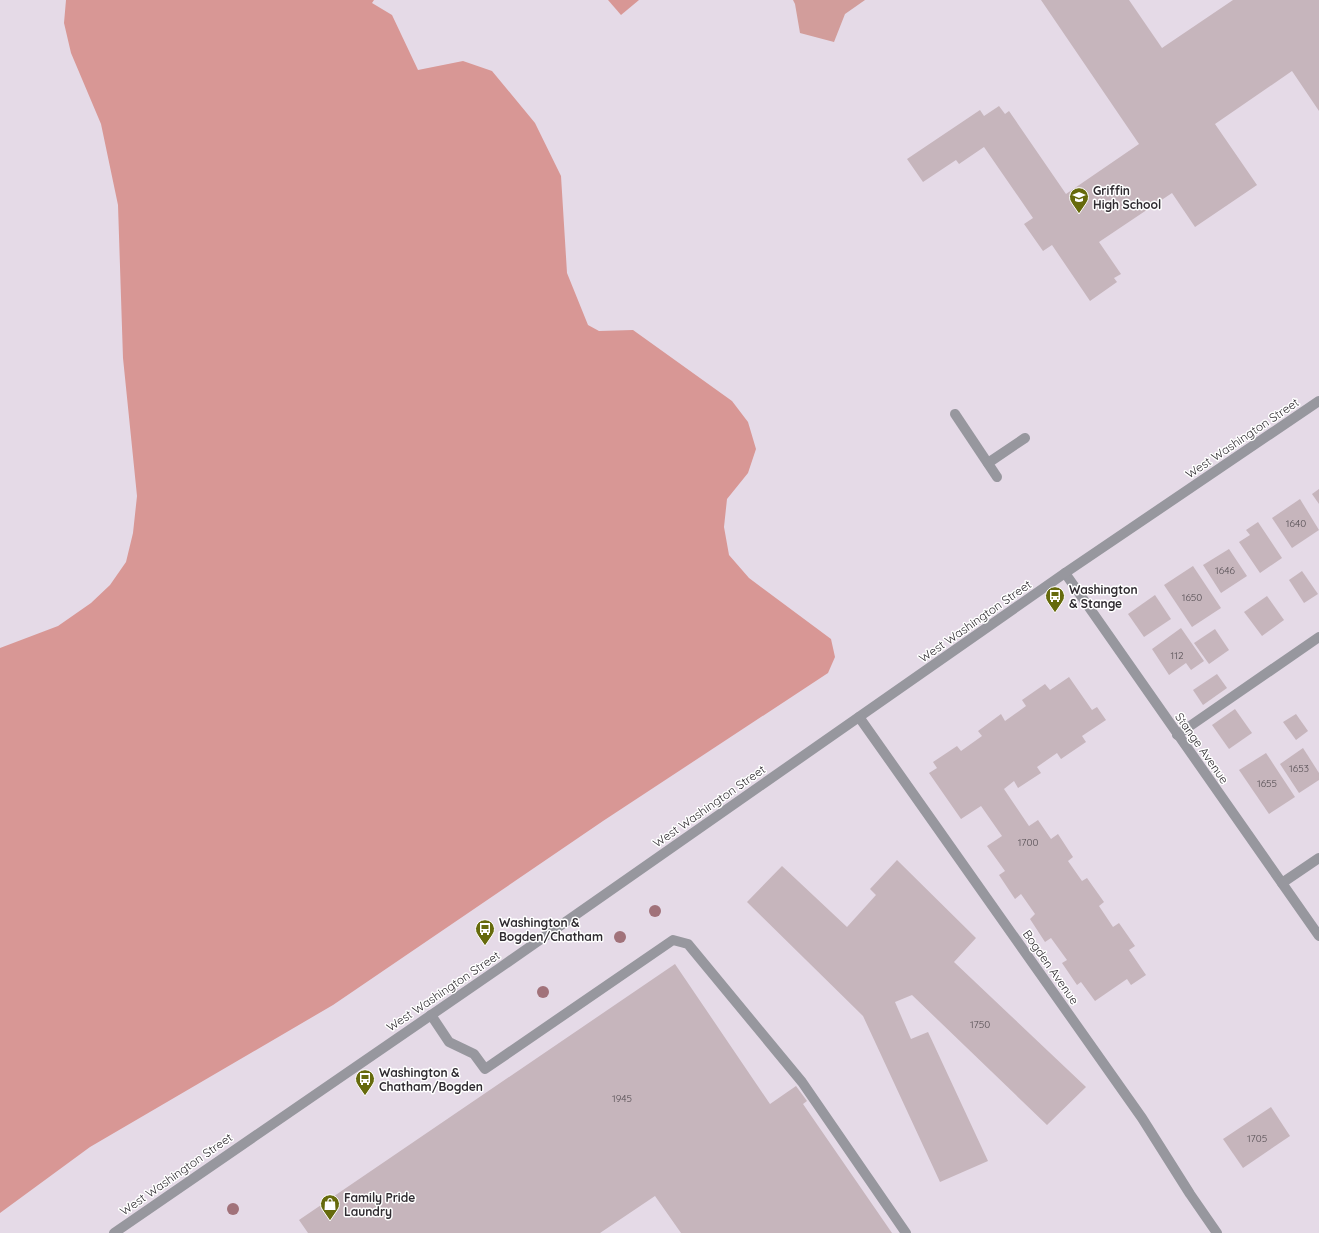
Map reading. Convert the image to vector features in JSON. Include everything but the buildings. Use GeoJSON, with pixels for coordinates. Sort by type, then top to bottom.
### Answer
{"type":"FeatureCollection","features":[{"type":"Feature","properties":{"kind":"street","name":"West Washington Street"},"geometry":{"type":"LineString","coordinates":[[114,1233],[431,1015],[1065,573],[1319,402]]}},
{"type":"Feature","properties":{"kind":"street"},"geometry":{"type":"LineString","coordinates":[[955,414],[997,477]]}},
{"type":"Feature","properties":{"kind":"street"},"geometry":{"type":"LineString","coordinates":[[988,463],[1025,438]]}},
{"type":"Feature","properties":{"kind":"street","name":"Stange Avenue"},"geometry":{"type":"LineString","coordinates":[[1065,573],[1177,736],[1319,936]]}},
{"type":"Feature","properties":{"kind":"street"},"geometry":{"type":"LineString","coordinates":[[1177,736],[1319,638]]}},
{"type":"Feature","properties":{"kind":"street","name":"Bogden Avenue"},"geometry":{"type":"LineString","coordinates":[[859,717],[1142,1118],[1190,1194],[1217,1233]]}},
{"type":"Feature","properties":{"kind":"street"},"geometry":{"type":"LineString","coordinates":[[1282,883],[1319,858]]}},
{"type":"Feature","properties":{"kind":"street"},"geometry":{"type":"LineString","coordinates":[[431,1015],[449,1042],[474,1054],[485,1069],[674,940],[688,944],[802,1082],[906,1233]]}},
{"type":"Feature","properties":{"kind":"shaded area"},"geometry":{"type":"Polygon","coordinates":[[[66,0],[374,0],[372,3],[392,15],[418,70],[463,61],[492,71],[535,123],[561,176],[567,273],[588,325],[599,331],[633,330],[732,401],[748,422],[756,449],[748,473],[727,499],[724,527],[729,555],[749,578],[831,639],[835,657],[828,673],[603,821],[333,1005],[90,1147],[0,1213],[0,648],[58,626],[91,603],[110,585],[126,562],[133,533],[137,496],[123,358],[118,205],[101,124],[71,53],[64,23],[66,0]]]}},
{"type":"Feature","properties":{"kind":"shaded area"},"geometry":{"type":"Polygon","coordinates":[[[608,0],[639,0],[621,15],[608,0]]]}},
{"type":"Feature","properties":{"kind":"shaded area"},"geometry":{"type":"Polygon","coordinates":[[[793,0],[865,0],[845,14],[834,42],[800,33],[793,0]]]}},
{"type":"Feature","properties":{"kind":"place","name":"Griffin High School"},"geometry":{"type":"Point","coordinates":[1079,214]}},
{"type":"Feature","properties":{"kind":"place","name":"Washington & Stange"},"geometry":{"type":"Point","coordinates":[1055,613]}},
{"type":"Feature","properties":{"kind":"place","name":"Washington & Bogden/Chatham"},"geometry":{"type":"Point","coordinates":[485,946]}},
{"type":"Feature","properties":{"kind":"place","name":"Washington & Chatham/Bogden"},"geometry":{"type":"Point","coordinates":[365,1096]}},
{"type":"Feature","properties":{"kind":"place","name":"Family Pride Laundry"},"geometry":{"type":"Point","coordinates":[330,1221]}}]}
